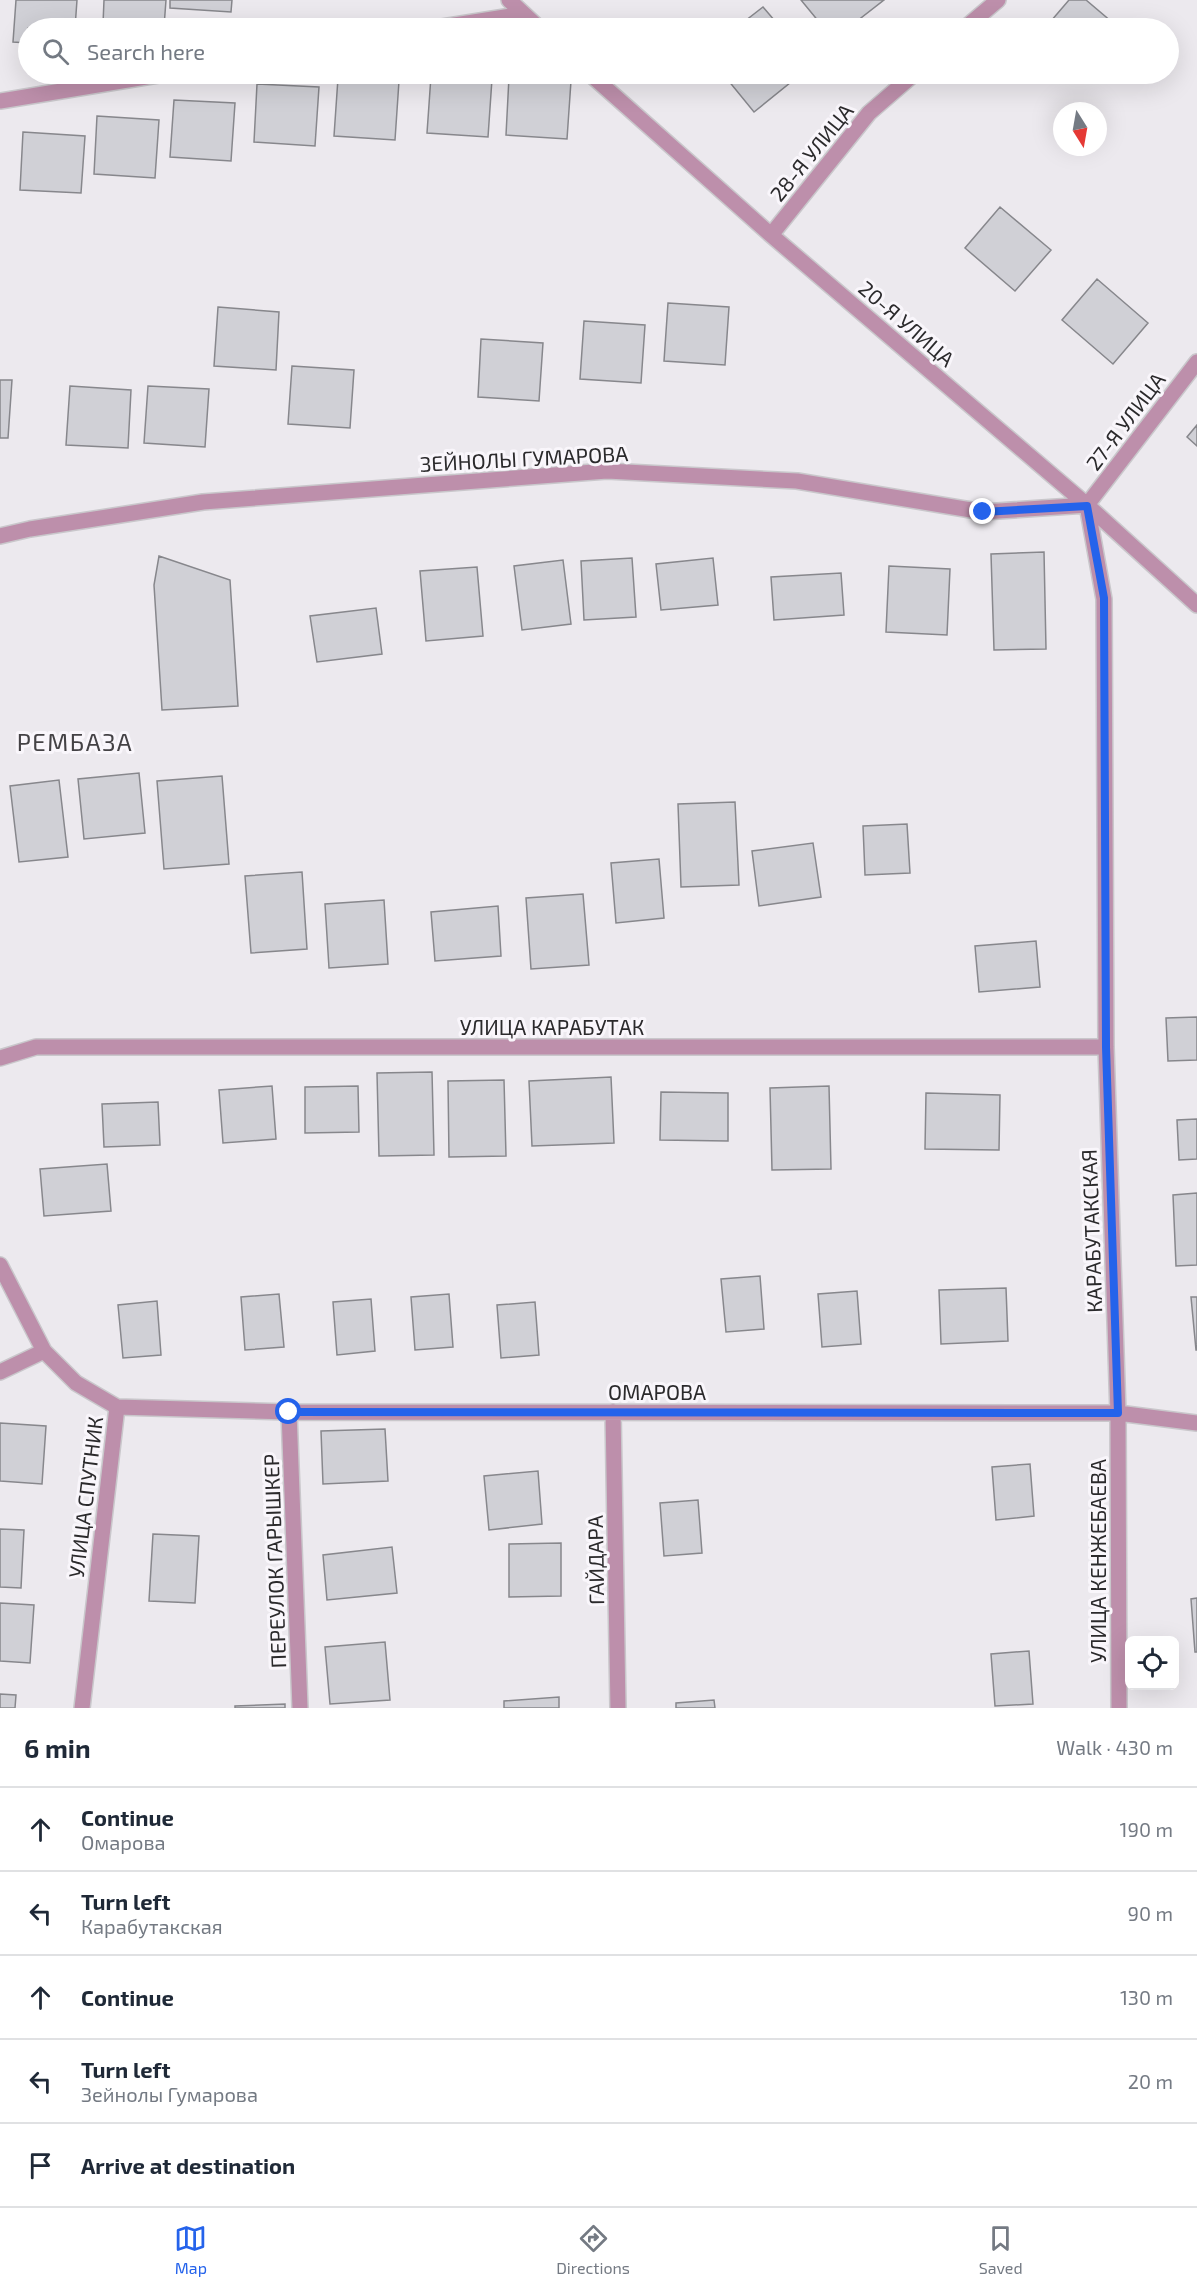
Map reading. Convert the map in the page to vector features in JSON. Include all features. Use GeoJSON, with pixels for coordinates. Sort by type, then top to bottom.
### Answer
{"type":"FeatureCollection","features":[{"type":"Feature","properties":{"kind":"street"},"geometry":{"type":"LineString","coordinates":[[509,0],[528,18]]}},
{"type":"Feature","properties":{"kind":"street"},"geometry":{"type":"LineString","coordinates":[[977,18],[998,0]]}},
{"type":"Feature","properties":{"kind":"street"},"geometry":{"type":"LineString","coordinates":[[498,18],[523,14]]}},
{"type":"Feature","properties":{"kind":"street"},"geometry":{"type":"LineString","coordinates":[[0,101],[103,84]]}},
{"type":"Feature","properties":{"kind":"street","name":"20-Я УЛИЦА"},"geometry":{"type":"LineString","coordinates":[[601,84],[771,235],[1087,506],[1197,605]]}},
{"type":"Feature","properties":{"kind":"street","name":"28-Я УЛИЦА"},"geometry":{"type":"LineString","coordinates":[[771,235],[869,113],[902,84]]}},
{"type":"Feature","properties":{"kind":"street","name":"27-Я УЛИЦА"},"geometry":{"type":"LineString","coordinates":[[1087,506],[1197,362]]}},
{"type":"Feature","properties":{"kind":"street","name":"ЗЕЙНОЛЫ ГУМАРОВА"},"geometry":{"type":"LineString","coordinates":[[0,536],[30,529],[203,502],[607,471],[796,481],[983,512],[1087,506]]}},
{"type":"Feature","properties":{"kind":"street","name":"КАРАБУТАКСКАЯ"},"geometry":{"type":"LineString","coordinates":[[1087,506],[1104,598],[1106,1047],[1118,1413]]}},
{"type":"Feature","properties":{"kind":"street","name":"УЛИЦА КАРАБУТАК"},"geometry":{"type":"LineString","coordinates":[[0,1058],[36,1047],[1106,1047]]}},
{"type":"Feature","properties":{"kind":"street","name":"УЛИЦА СПУТНИК"},"geometry":{"type":"LineString","coordinates":[[0,1265],[44,1351],[76,1383],[117,1407],[82,1708]]}},
{"type":"Feature","properties":{"kind":"street"},"geometry":{"type":"LineString","coordinates":[[0,1372],[44,1351]]}},
{"type":"Feature","properties":{"kind":"street","name":"ОМАРОВА"},"geometry":{"type":"LineString","coordinates":[[117,1407],[289,1412],[1118,1413],[1197,1423]]}},
{"type":"Feature","properties":{"kind":"street","name":"ПЕРЕУЛОК ГАРЫШКЕР"},"geometry":{"type":"LineString","coordinates":[[289,1412],[300,1708]]}},
{"type":"Feature","properties":{"kind":"street","name":"ГАЙДАРА"},"geometry":{"type":"LineString","coordinates":[[613,1412],[618,1708]]}},
{"type":"Feature","properties":{"kind":"street","name":"УЛИЦА КЕНЖЕБАЕВА"},"geometry":{"type":"LineString","coordinates":[[1118,1413],[1119,1708]]}},
{"type":"Feature","properties":{"kind":"building"},"geometry":{"type":"Polygon","coordinates":[[[16,0],[77,0],[76,18],[18,18],[18,42],[13,42],[16,0]]]}},
{"type":"Feature","properties":{"kind":"building"},"geometry":{"type":"Polygon","coordinates":[[[104,0],[166,0],[165,18],[103,18],[104,0]]]}},
{"type":"Feature","properties":{"kind":"building"},"geometry":{"type":"Polygon","coordinates":[[[170,0],[232,0],[231,12],[170,8],[170,0]]]}},
{"type":"Feature","properties":{"kind":"building"},"geometry":{"type":"Polygon","coordinates":[[[801,0],[884,0],[861,18],[816,18],[801,0]]]}},
{"type":"Feature","properties":{"kind":"building"},"geometry":{"type":"Polygon","coordinates":[[[1069,0],[1086,0],[1107,18],[1054,18],[1069,0]]]}},
{"type":"Feature","properties":{"kind":"building"},"geometry":{"type":"Polygon","coordinates":[[[763,7],[772,18],[749,18],[763,7]]]}},
{"type":"Feature","properties":{"kind":"building"},"geometry":{"type":"Polygon","coordinates":[[[257,84],[319,87],[315,146],[254,142],[257,84]]]}},
{"type":"Feature","properties":{"kind":"building"},"geometry":{"type":"Polygon","coordinates":[[[338,84],[399,84],[395,140],[334,136],[338,84]]]}},
{"type":"Feature","properties":{"kind":"building"},"geometry":{"type":"Polygon","coordinates":[[[430,84],[492,84],[488,137],[427,133],[430,84]]]}},
{"type":"Feature","properties":{"kind":"building"},"geometry":{"type":"Polygon","coordinates":[[[509,84],[571,84],[567,139],[506,135],[509,84]]]}},
{"type":"Feature","properties":{"kind":"building"},"geometry":{"type":"Polygon","coordinates":[[[731,84],[789,84],[754,112],[731,84]]]}},
{"type":"Feature","properties":{"kind":"building"},"geometry":{"type":"Polygon","coordinates":[[[174,100],[235,103],[231,161],[170,157],[174,100]]]}},
{"type":"Feature","properties":{"kind":"building"},"geometry":{"type":"Polygon","coordinates":[[[97,116],[159,120],[155,178],[94,174],[97,116]]]}},
{"type":"Feature","properties":{"kind":"building"},"geometry":{"type":"Polygon","coordinates":[[[23,132],[85,136],[81,193],[20,190],[23,132]]]}},
{"type":"Feature","properties":{"kind":"building"},"geometry":{"type":"Polygon","coordinates":[[[1000,207],[1051,250],[1015,291],[965,248],[1000,207]]]}},
{"type":"Feature","properties":{"kind":"building"},"geometry":{"type":"Polygon","coordinates":[[[1097,279],[1148,323],[1113,364],[1062,320],[1097,279]]]}},
{"type":"Feature","properties":{"kind":"building"},"geometry":{"type":"Polygon","coordinates":[[[668,303],[729,307],[725,365],[664,361],[668,303]]]}},
{"type":"Feature","properties":{"kind":"building"},"geometry":{"type":"Polygon","coordinates":[[[218,307],[279,312],[276,370],[214,366],[218,307]]]}},
{"type":"Feature","properties":{"kind":"building"},"geometry":{"type":"Polygon","coordinates":[[[584,321],[645,325],[641,383],[580,379],[584,321]]]}},
{"type":"Feature","properties":{"kind":"building"},"geometry":{"type":"Polygon","coordinates":[[[481,339],[543,343],[539,401],[478,397],[481,339]]]}},
{"type":"Feature","properties":{"kind":"building"},"geometry":{"type":"Polygon","coordinates":[[[292,366],[354,370],[350,428],[288,424],[292,366]]]}},
{"type":"Feature","properties":{"kind":"building"},"geometry":{"type":"Polygon","coordinates":[[[0,380],[12,380],[8,438],[0,438],[0,380]]]}},
{"type":"Feature","properties":{"kind":"building"},"geometry":{"type":"Polygon","coordinates":[[[70,386],[131,390],[128,448],[66,445],[70,386]]]}},
{"type":"Feature","properties":{"kind":"building"},"geometry":{"type":"Polygon","coordinates":[[[148,386],[209,389],[205,447],[144,443],[148,386]]]}},
{"type":"Feature","properties":{"kind":"building"},"geometry":{"type":"Polygon","coordinates":[[[1197,425],[1197,446],[1187,437],[1197,425]]]}},
{"type":"Feature","properties":{"kind":"building"},"geometry":{"type":"Polygon","coordinates":[[[1044,552],[1046,649],[994,650],[991,554],[1044,552]]]}},
{"type":"Feature","properties":{"kind":"building"},"geometry":{"type":"Polygon","coordinates":[[[159,556],[230,580],[238,706],[162,710],[154,585],[159,556]]]}},
{"type":"Feature","properties":{"kind":"building"},"geometry":{"type":"Polygon","coordinates":[[[632,558],[636,617],[584,620],[581,561],[632,558]]]}},
{"type":"Feature","properties":{"kind":"building"},"geometry":{"type":"Polygon","coordinates":[[[713,558],[718,605],[661,610],[656,564],[713,558]]]}},
{"type":"Feature","properties":{"kind":"building"},"geometry":{"type":"Polygon","coordinates":[[[563,560],[571,624],[522,630],[514,566],[563,560]]]}},
{"type":"Feature","properties":{"kind":"building"},"geometry":{"type":"Polygon","coordinates":[[[889,566],[950,569],[947,635],[886,632],[889,566]]]}},
{"type":"Feature","properties":{"kind":"building"},"geometry":{"type":"Polygon","coordinates":[[[477,567],[483,636],[426,641],[420,571],[477,567]]]}},
{"type":"Feature","properties":{"kind":"building"},"geometry":{"type":"Polygon","coordinates":[[[841,573],[844,615],[774,620],[771,577],[841,573]]]}},
{"type":"Feature","properties":{"kind":"building"},"geometry":{"type":"Polygon","coordinates":[[[376,608],[382,654],[317,662],[310,616],[376,608]]]}},
{"type":"Feature","properties":{"kind":"building"},"geometry":{"type":"Polygon","coordinates":[[[139,773],[145,833],[84,839],[78,779],[139,773]]]}},
{"type":"Feature","properties":{"kind":"building"},"geometry":{"type":"Polygon","coordinates":[[[222,776],[229,864],[164,869],[157,781],[222,776]]]}},
{"type":"Feature","properties":{"kind":"building"},"geometry":{"type":"Polygon","coordinates":[[[59,780],[68,857],[19,862],[10,786],[59,780]]]}},
{"type":"Feature","properties":{"kind":"building"},"geometry":{"type":"Polygon","coordinates":[[[735,802],[739,885],[681,887],[678,804],[735,802]]]}},
{"type":"Feature","properties":{"kind":"building"},"geometry":{"type":"Polygon","coordinates":[[[907,824],[910,873],[865,875],[863,826],[907,824]]]}},
{"type":"Feature","properties":{"kind":"building"},"geometry":{"type":"Polygon","coordinates":[[[813,843],[821,897],[759,906],[752,851],[813,843]]]}},
{"type":"Feature","properties":{"kind":"building"},"geometry":{"type":"Polygon","coordinates":[[[659,859],[664,918],[616,923],[611,863],[659,859]]]}},
{"type":"Feature","properties":{"kind":"building"},"geometry":{"type":"Polygon","coordinates":[[[302,872],[307,949],[251,953],[245,876],[302,872]]]}},
{"type":"Feature","properties":{"kind":"building"},"geometry":{"type":"Polygon","coordinates":[[[583,894],[589,965],[531,969],[526,898],[583,894]]]}},
{"type":"Feature","properties":{"kind":"building"},"geometry":{"type":"Polygon","coordinates":[[[384,900],[388,964],[329,968],[325,904],[384,900]]]}},
{"type":"Feature","properties":{"kind":"building"},"geometry":{"type":"Polygon","coordinates":[[[498,906],[501,956],[435,961],[431,912],[498,906]]]}},
{"type":"Feature","properties":{"kind":"building"},"geometry":{"type":"Polygon","coordinates":[[[1036,941],[1040,987],[979,992],[975,946],[1036,941]]]}},
{"type":"Feature","properties":{"kind":"building"},"geometry":{"type":"Polygon","coordinates":[[[1197,1017],[1197,1060],[1168,1061],[1166,1018],[1197,1017]]]}},
{"type":"Feature","properties":{"kind":"building"},"geometry":{"type":"Polygon","coordinates":[[[432,1072],[434,1155],[379,1156],[377,1073],[432,1072]]]}},
{"type":"Feature","properties":{"kind":"building"},"geometry":{"type":"Polygon","coordinates":[[[611,1077],[614,1143],[532,1146],[529,1081],[611,1077]]]}},
{"type":"Feature","properties":{"kind":"building"},"geometry":{"type":"Polygon","coordinates":[[[504,1080],[506,1156],[449,1157],[448,1081],[504,1080]]]}},
{"type":"Feature","properties":{"kind":"building"},"geometry":{"type":"Polygon","coordinates":[[[272,1086],[276,1139],[223,1143],[219,1090],[272,1086]]]}},
{"type":"Feature","properties":{"kind":"building"},"geometry":{"type":"Polygon","coordinates":[[[358,1086],[359,1132],[305,1133],[305,1087],[358,1086]]]}},
{"type":"Feature","properties":{"kind":"building"},"geometry":{"type":"Polygon","coordinates":[[[829,1086],[831,1169],[772,1170],[770,1088],[829,1086]]]}},
{"type":"Feature","properties":{"kind":"building"},"geometry":{"type":"Polygon","coordinates":[[[661,1092],[728,1093],[728,1141],[660,1140],[661,1092]]]}},
{"type":"Feature","properties":{"kind":"building"},"geometry":{"type":"Polygon","coordinates":[[[926,1093],[1000,1095],[999,1150],[925,1149],[926,1093]]]}},
{"type":"Feature","properties":{"kind":"building"},"geometry":{"type":"Polygon","coordinates":[[[158,1102],[160,1145],[104,1147],[102,1104],[158,1102]]]}},
{"type":"Feature","properties":{"kind":"building"},"geometry":{"type":"Polygon","coordinates":[[[1197,1119],[1197,1159],[1179,1160],[1177,1120],[1197,1119]]]}},
{"type":"Feature","properties":{"kind":"building"},"geometry":{"type":"Polygon","coordinates":[[[107,1164],[111,1211],[44,1216],[40,1169],[107,1164]]]}},
{"type":"Feature","properties":{"kind":"building"},"geometry":{"type":"Polygon","coordinates":[[[1197,1193],[1197,1265],[1176,1266],[1173,1195],[1197,1193]]]}},
{"type":"Feature","properties":{"kind":"building"},"geometry":{"type":"Polygon","coordinates":[[[760,1276],[764,1329],[726,1332],[721,1279],[760,1276]]]}},
{"type":"Feature","properties":{"kind":"building"},"geometry":{"type":"Polygon","coordinates":[[[1006,1288],[1008,1341],[941,1344],[939,1290],[1006,1288]]]}},
{"type":"Feature","properties":{"kind":"building"},"geometry":{"type":"Polygon","coordinates":[[[857,1291],[861,1344],[822,1347],[818,1294],[857,1291]]]}},
{"type":"Feature","properties":{"kind":"building"},"geometry":{"type":"Polygon","coordinates":[[[279,1294],[284,1347],[245,1350],[241,1297],[279,1294]]]}},
{"type":"Feature","properties":{"kind":"building"},"geometry":{"type":"Polygon","coordinates":[[[449,1294],[453,1347],[415,1350],[411,1297],[449,1294]]]}},
{"type":"Feature","properties":{"kind":"building"},"geometry":{"type":"Polygon","coordinates":[[[1191,1297],[1197,1297],[1197,1350],[1196,1350],[1191,1297]]]}},
{"type":"Feature","properties":{"kind":"building"},"geometry":{"type":"Polygon","coordinates":[[[371,1299],[375,1351],[337,1355],[333,1302],[371,1299]]]}},
{"type":"Feature","properties":{"kind":"building"},"geometry":{"type":"Polygon","coordinates":[[[157,1301],[161,1355],[123,1358],[118,1305],[157,1301]]]}},
{"type":"Feature","properties":{"kind":"building"},"geometry":{"type":"Polygon","coordinates":[[[535,1302],[539,1355],[501,1358],[497,1305],[535,1302]]]}},
{"type":"Feature","properties":{"kind":"building"},"geometry":{"type":"Polygon","coordinates":[[[0,1423],[46,1426],[42,1484],[0,1481],[0,1423]]]}},
{"type":"Feature","properties":{"kind":"building"},"geometry":{"type":"Polygon","coordinates":[[[385,1429],[388,1481],[323,1484],[321,1431],[385,1429]]]}},
{"type":"Feature","properties":{"kind":"building"},"geometry":{"type":"Polygon","coordinates":[[[1030,1464],[1034,1516],[996,1520],[992,1467],[1030,1464]]]}},
{"type":"Feature","properties":{"kind":"building"},"geometry":{"type":"Polygon","coordinates":[[[538,1471],[542,1524],[489,1530],[484,1476],[538,1471]]]}},
{"type":"Feature","properties":{"kind":"building"},"geometry":{"type":"Polygon","coordinates":[[[698,1500],[702,1553],[664,1556],[660,1503],[698,1500]]]}},
{"type":"Feature","properties":{"kind":"building"},"geometry":{"type":"Polygon","coordinates":[[[0,1529],[24,1530],[21,1588],[0,1587],[0,1529]]]}},
{"type":"Feature","properties":{"kind":"building"},"geometry":{"type":"Polygon","coordinates":[[[153,1534],[199,1536],[195,1603],[149,1601],[153,1534]]]}},
{"type":"Feature","properties":{"kind":"building"},"geometry":{"type":"Polygon","coordinates":[[[561,1543],[561,1596],[509,1597],[509,1544],[561,1543]]]}},
{"type":"Feature","properties":{"kind":"building"},"geometry":{"type":"Polygon","coordinates":[[[392,1547],[397,1593],[327,1600],[323,1555],[392,1547]]]}},
{"type":"Feature","properties":{"kind":"building"},"geometry":{"type":"Polygon","coordinates":[[[1197,1598],[1197,1652],[1195,1652],[1191,1599],[1197,1598]]]}},
{"type":"Feature","properties":{"kind":"building"},"geometry":{"type":"Polygon","coordinates":[[[0,1603],[34,1605],[30,1663],[0,1661],[0,1603]]]}},
{"type":"Feature","properties":{"kind":"building"},"geometry":{"type":"Polygon","coordinates":[[[385,1642],[390,1700],[330,1704],[325,1647],[385,1642]]]}},
{"type":"Feature","properties":{"kind":"building"},"geometry":{"type":"Polygon","coordinates":[[[1029,1651],[1033,1704],[995,1706],[991,1654],[1029,1651]]]}},
{"type":"Feature","properties":{"kind":"building"},"geometry":{"type":"Polygon","coordinates":[[[0,1694],[16,1695],[15,1708],[0,1708],[0,1694]]]}},
{"type":"Feature","properties":{"kind":"building"},"geometry":{"type":"Polygon","coordinates":[[[559,1697],[559,1708],[504,1708],[504,1701],[559,1697]]]}},
{"type":"Feature","properties":{"kind":"building"},"geometry":{"type":"Polygon","coordinates":[[[714,1700],[715,1708],[676,1708],[676,1703],[714,1700]]]}},
{"type":"Feature","properties":{"kind":"building"},"geometry":{"type":"Polygon","coordinates":[[[285,1704],[285,1708],[235,1708],[235,1706],[285,1704]]]}},
{"type":"Feature","properties":{"kind":"district","name":"РЕМБАЗА"},"geometry":{"type":"Point","coordinates":[75,741]}},
{"type":"Feature","properties":{"kind":"route"},"geometry":{"type":"LineString","coordinates":[[289,1412],[1118,1413],[1106,1047],[1104,598],[1087,506],[983,512]]}}]}
